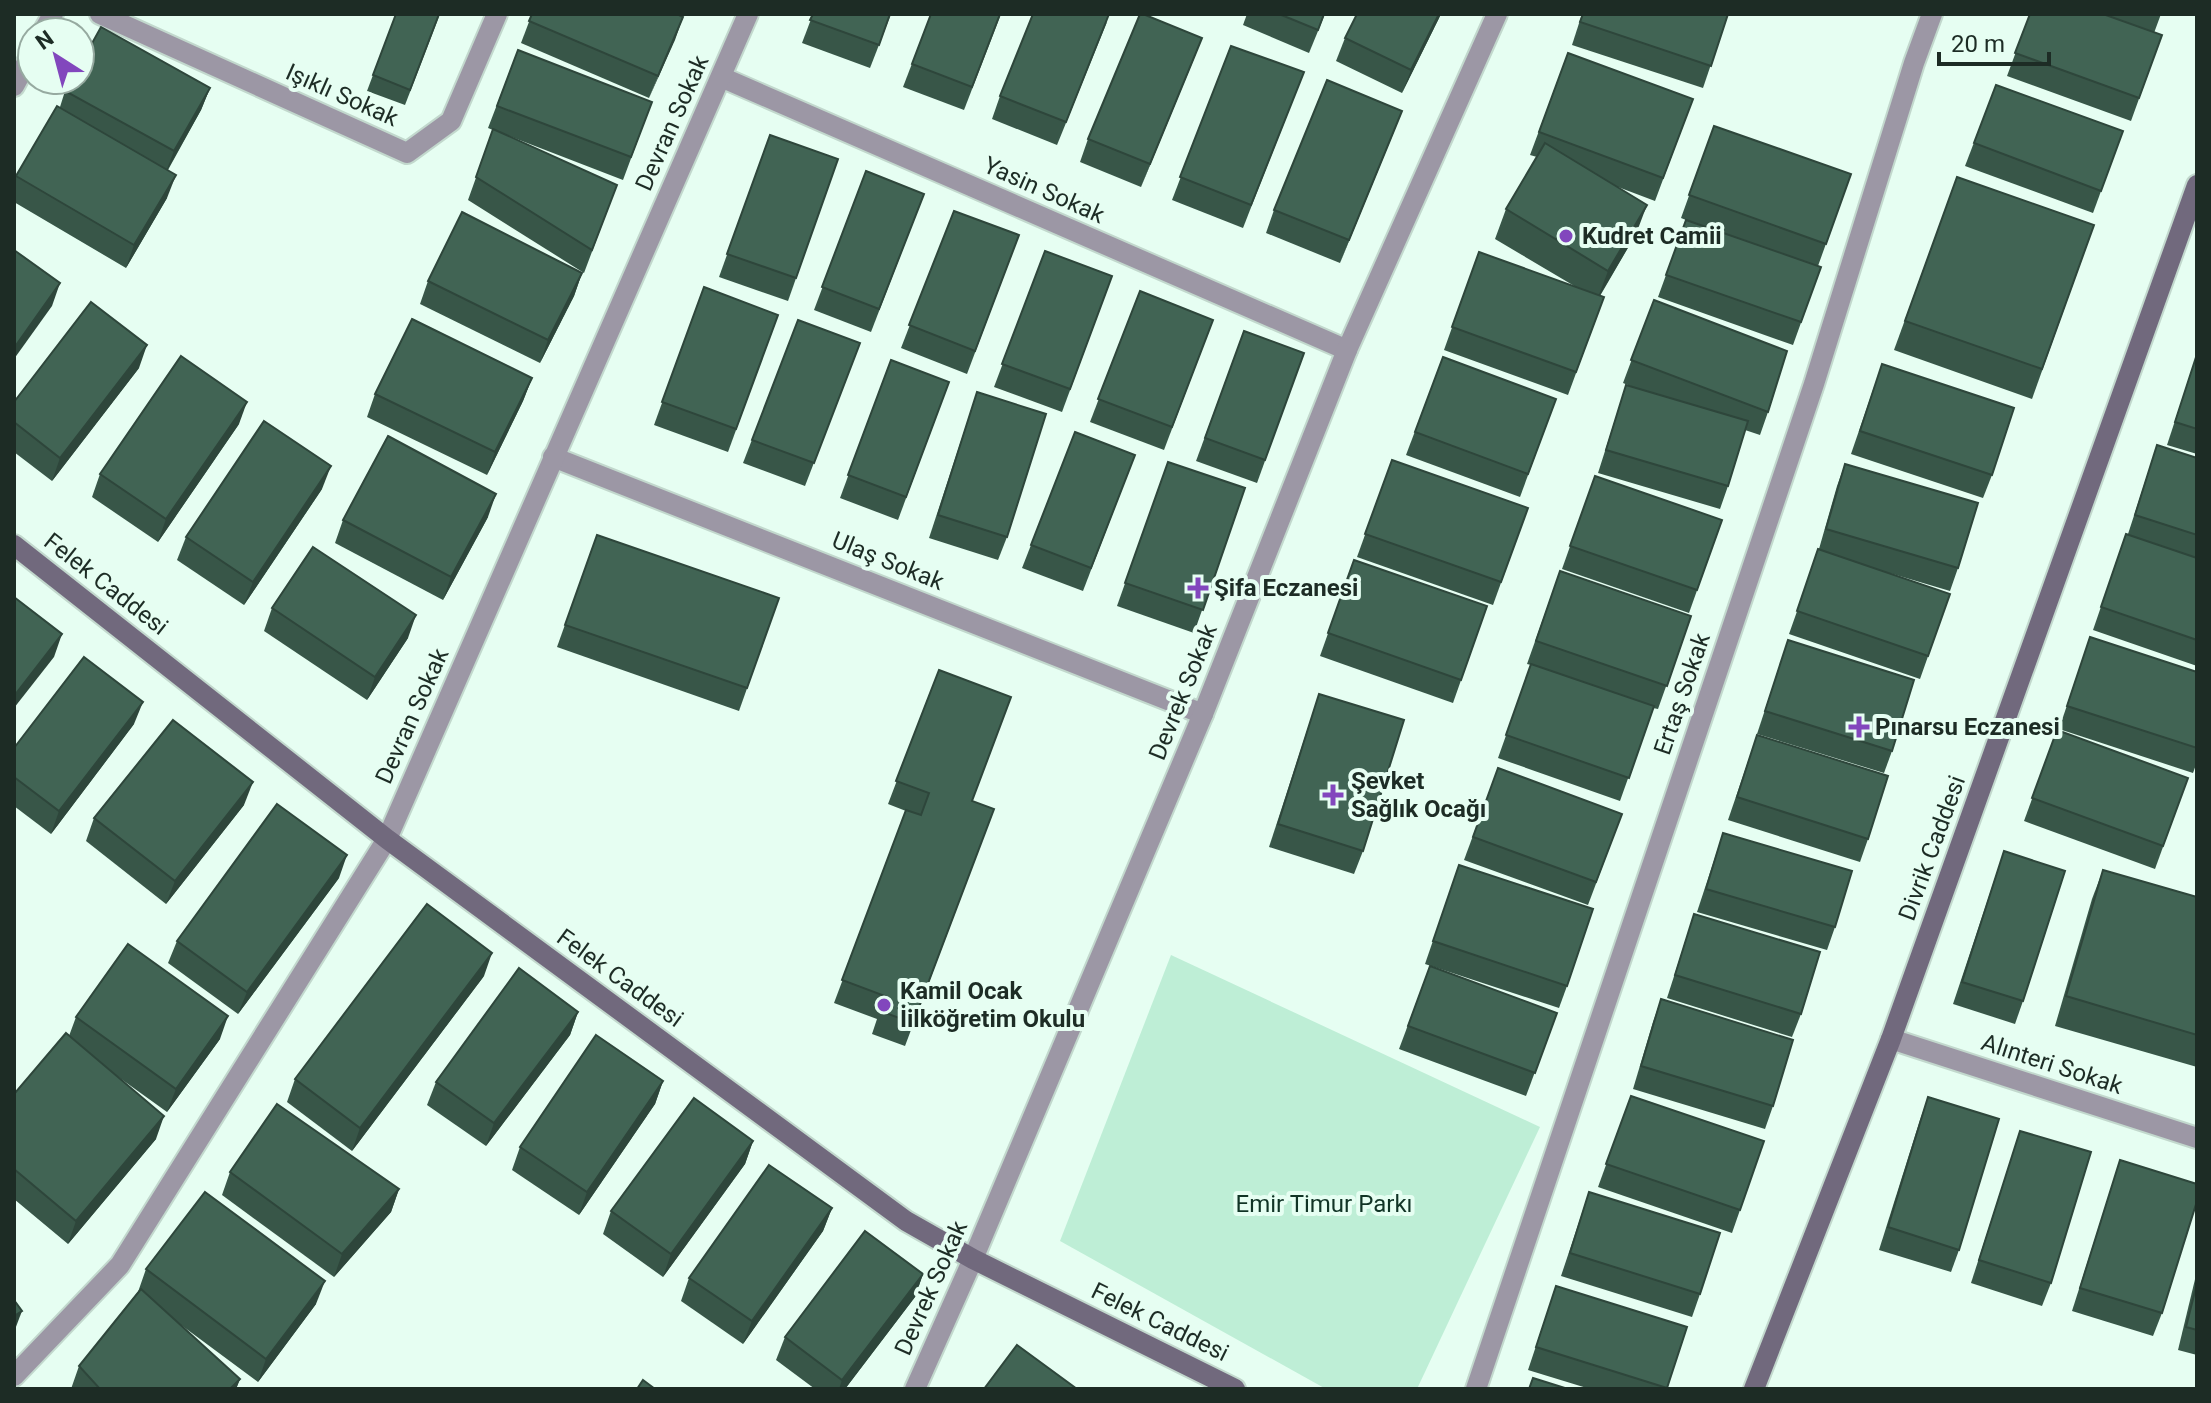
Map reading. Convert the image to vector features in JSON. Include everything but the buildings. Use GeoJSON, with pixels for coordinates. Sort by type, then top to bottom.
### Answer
{"type":"FeatureCollection","features":[{"type":"Feature","properties":{"kind":"street","name":"Işıklı Sokak"},"geometry":{"type":"LineString","coordinates":[[100,14],[407,153],[451,121],[497,14]]}},
{"type":"Feature","properties":{"kind":"street","name":"Devran Sokak"},"geometry":{"type":"LineString","coordinates":[[14,1376],[120,1265],[387,839],[748,14]]}},
{"type":"Feature","properties":{"kind":"street","name":"Devrek Sokak"},"geometry":{"type":"LineString","coordinates":[[915,1389],[1203,714],[1347,350],[1497,14]]}},
{"type":"Feature","properties":{"kind":"street","name":"Ertaş Sokak"},"geometry":{"type":"LineString","coordinates":[[1476,1389],[1814,384],[1932,14]]}},
{"type":"Feature","properties":{"kind":"street","name":"Yasin Sokak"},"geometry":{"type":"LineString","coordinates":[[721,77],[1347,350]]}},
{"type":"Feature","properties":{"kind":"street","name":"Divrik Caddesi"},"geometry":{"type":"LineString","coordinates":[[1754,1389],[1891,1039],[2197,185]]}},
{"type":"Feature","properties":{"kind":"street","name":"Ulaş Sokak"},"geometry":{"type":"LineString","coordinates":[[553,457],[1203,714]]}},
{"type":"Feature","properties":{"kind":"street","name":"Felek Caddesi"},"geometry":{"type":"LineString","coordinates":[[14,545],[387,839],[906,1221],[973,1259],[1235,1389]]}},
{"type":"Feature","properties":{"kind":"street","name":"Alınteri Sokak"},"geometry":{"type":"LineString","coordinates":[[1891,1039],[2197,1138]]}},
{"type":"Feature","properties":{"kind":"green space","name":"Emir Timur Parkı"},"geometry":{"type":"Polygon","coordinates":[[[1171,955],[1540,1127],[1417,1389],[1326,1389],[1060,1241],[1171,955]]]}},
{"type":"Feature","properties":{"kind":"place","name":"Kudret Camii"},"geometry":{"type":"Point","coordinates":[1566,236]}},
{"type":"Feature","properties":{"kind":"place","name":"Şifa Eczanesi"},"geometry":{"type":"Point","coordinates":[1198,588]}},
{"type":"Feature","properties":{"kind":"place","name":"Pınarsu Eczanesi"},"geometry":{"type":"Point","coordinates":[1859,727]}},
{"type":"Feature","properties":{"kind":"place","name":"Şevket Sağlık Ocağı"},"geometry":{"type":"Point","coordinates":[1333,795]}},
{"type":"Feature","properties":{"kind":"place","name":"Kamil Ocak İilköğretim Okulu"},"geometry":{"type":"Point","coordinates":[884,1005]}}]}
